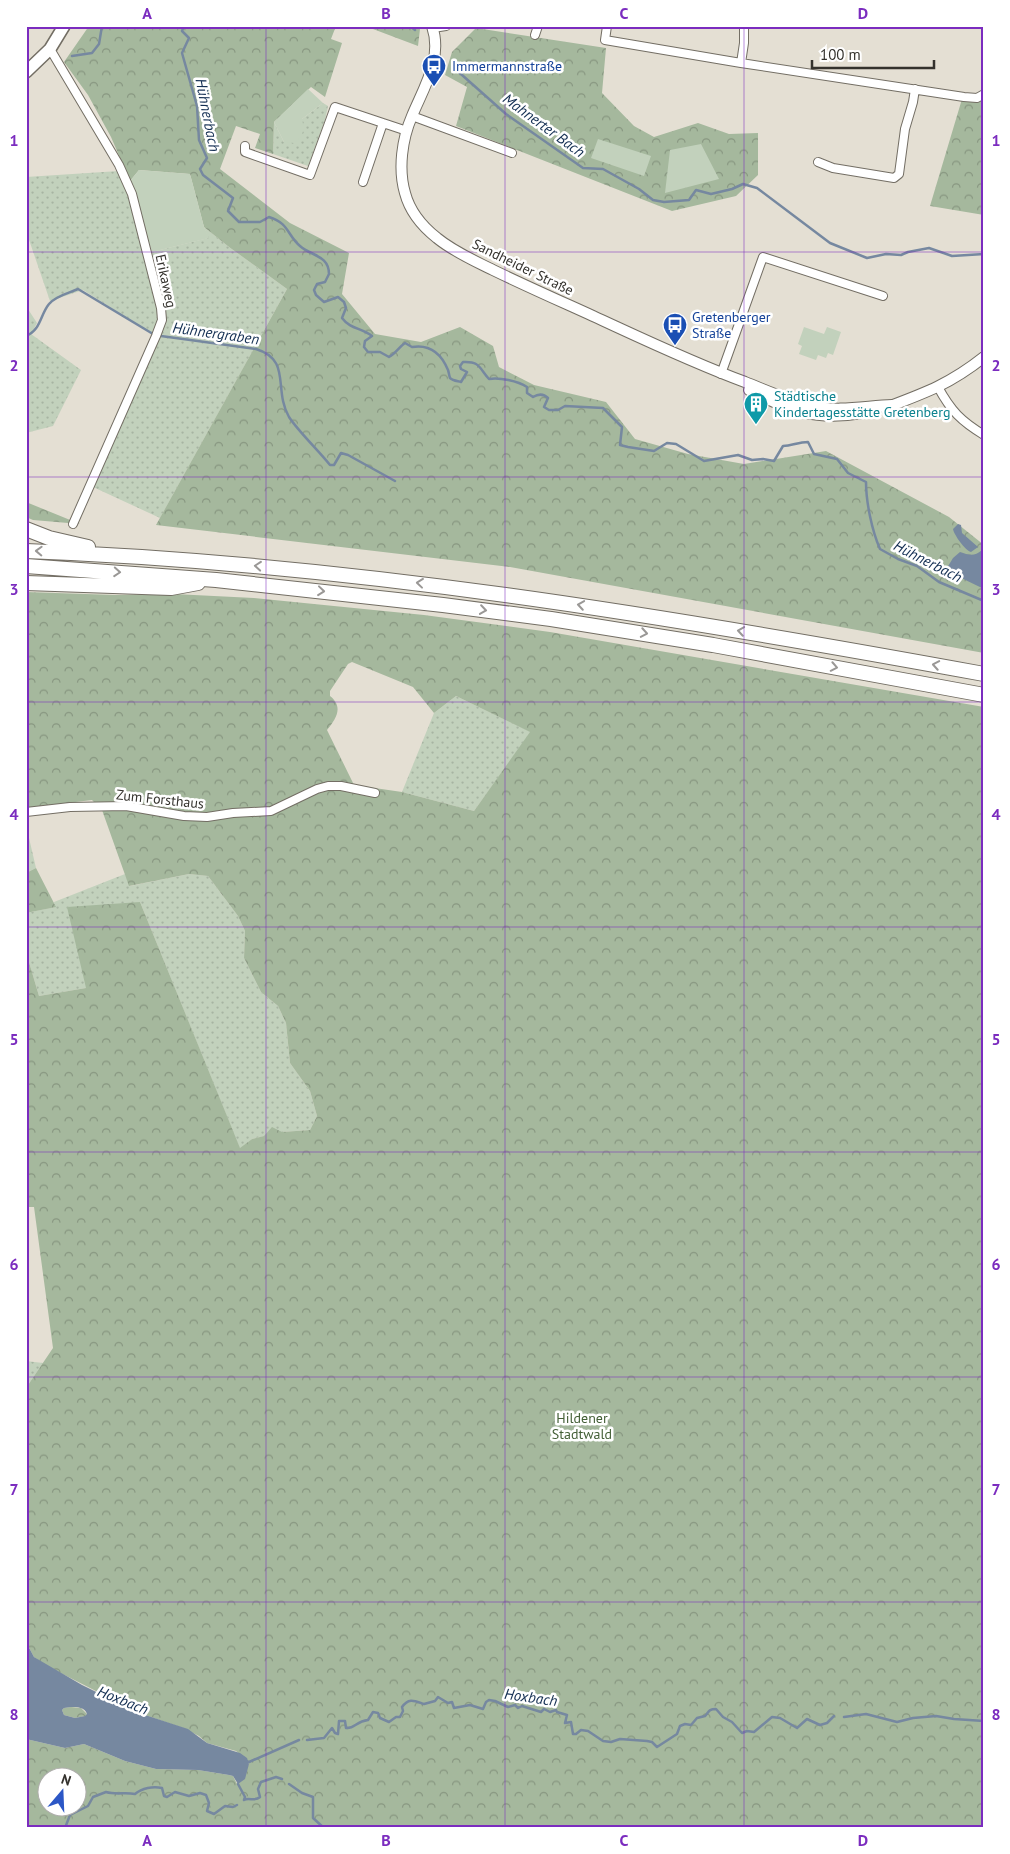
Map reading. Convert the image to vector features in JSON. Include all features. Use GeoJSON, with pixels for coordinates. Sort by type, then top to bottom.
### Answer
{"type":"FeatureCollection","features":[{"type":"Feature","properties":{"kind":"highway"},"geometry":{"type":"LineString","coordinates":[[26,529],[49,538]]}},
{"type":"Feature","properties":{"kind":"highway"},"geometry":{"type":"LineString","coordinates":[[26,536],[49,538],[122,555]]}},
{"type":"Feature","properties":{"kind":"highway"},"geometry":{"type":"LineString","coordinates":[[26,551],[122,555],[330,573],[472,590],[622,611],[984,674]]}},
{"type":"Feature","properties":{"kind":"highway"},"geometry":{"type":"LineString","coordinates":[[26,566],[216,580],[443,605],[608,627],[984,695]]}},
{"type":"Feature","properties":{"kind":"highway"},"geometry":{"type":"LineString","coordinates":[[29,584],[171,588],[216,580]]}},
{"type":"Feature","properties":{"kind":"main road"},"geometry":{"type":"LineString","coordinates":[[26,72],[50,49],[64,26]]}},
{"type":"Feature","properties":{"kind":"street","name":"Sandheider Straße"},"geometry":{"type":"LineString","coordinates":[[446,26],[432,27],[436,47],[433,65],[407,130],[402,155],[404,193],[420,222],[437,238],[471,259],[721,374],[798,413],[814,416],[850,416],[877,411],[938,388],[984,357]]}},
{"type":"Feature","properties":{"kind":"street"},"geometry":{"type":"LineString","coordinates":[[535,35],[538,26]]}},
{"type":"Feature","properties":{"kind":"street"},"geometry":{"type":"LineString","coordinates":[[607,26],[605,40],[964,97],[977,98],[984,94]]}},
{"type":"Feature","properties":{"kind":"street"},"geometry":{"type":"LineString","coordinates":[[742,63],[744,26]]}},
{"type":"Feature","properties":{"kind":"street","name":"Erikaweg"},"geometry":{"type":"LineString","coordinates":[[50,49],[119,165],[132,194],[161,308],[162,320],[73,524]]}},
{"type":"Feature","properties":{"kind":"street"},"geometry":{"type":"LineString","coordinates":[[818,162],[833,168],[894,178],[899,174],[905,129],[915,89]]}},
{"type":"Feature","properties":{"kind":"street"},"geometry":{"type":"LineString","coordinates":[[245,146],[245,152],[310,175],[335,107],[407,130]]}},
{"type":"Feature","properties":{"kind":"street"},"geometry":{"type":"LineString","coordinates":[[412,116],[512,153]]}},
{"type":"Feature","properties":{"kind":"street"},"geometry":{"type":"LineString","coordinates":[[363,182],[383,123]]}},
{"type":"Feature","properties":{"kind":"street"},"geometry":{"type":"LineString","coordinates":[[721,374],[763,256],[883,296]]}},
{"type":"Feature","properties":{"kind":"street"},"geometry":{"type":"LineString","coordinates":[[938,388],[946,402],[964,423],[984,435]]}},
{"type":"Feature","properties":{"kind":"street","name":"Zum Forsthaus"},"geometry":{"type":"LineString","coordinates":[[26,812],[93,806],[126,806],[184,816],[207,817],[233,813],[271,811],[317,789],[328,786],[340,786],[376,793]]}},
{"type":"Feature","properties":{"kind":"green space"},"geometry":{"type":"Polygon","coordinates":[[[89,26],[336,26],[331,39],[342,43],[325,97],[311,87],[274,122],[273,154],[255,148],[260,134],[236,126],[220,169],[290,223],[349,253],[342,294],[375,334],[421,342],[460,327],[493,346],[499,367],[534,385],[606,402],[635,439],[688,454],[744,464],[826,451],[949,517],[984,545],[984,653],[510,567],[156,525],[287,289],[204,227],[190,174],[139,170],[130,181],[111,137],[88,95],[64,62],[89,26]]]}},
{"type":"Feature","properties":{"kind":"green space"},"geometry":{"type":"Polygon","coordinates":[[[365,26],[417,26],[420,29],[418,46],[365,26]]]}},
{"type":"Feature","properties":{"kind":"green space"},"geometry":{"type":"Polygon","coordinates":[[[476,28],[606,48],[602,93],[634,126],[654,137],[698,123],[729,134],[758,133],[758,175],[736,196],[672,211],[456,126],[467,87],[445,75],[452,52],[476,28]]]}},
{"type":"Feature","properties":{"kind":"green space"},"geometry":{"type":"Polygon","coordinates":[[[308,89],[323,103],[302,119],[303,130],[294,143],[284,142],[274,122],[308,89]]]}},
{"type":"Feature","properties":{"kind":"green space"},"geometry":{"type":"Polygon","coordinates":[[[962,99],[984,101],[984,215],[930,206],[962,99]]]}},
{"type":"Feature","properties":{"kind":"green space"},"geometry":{"type":"Polygon","coordinates":[[[323,103],[328,106],[325,120],[308,166],[273,154],[274,122],[284,142],[302,119],[323,103]]]}},
{"type":"Feature","properties":{"kind":"green space"},"geometry":{"type":"Polygon","coordinates":[[[598,139],[651,156],[644,176],[591,158],[598,139]]]}},
{"type":"Feature","properties":{"kind":"green space"},"geometry":{"type":"Polygon","coordinates":[[[701,144],[719,179],[665,193],[670,150],[701,144]]]}},
{"type":"Feature","properties":{"kind":"green space"},"geometry":{"type":"Polygon","coordinates":[[[139,170],[190,174],[204,227],[209,238],[152,252],[130,181],[139,170]]]}},
{"type":"Feature","properties":{"kind":"green space"},"geometry":{"type":"Polygon","coordinates":[[[119,171],[131,203],[159,308],[159,322],[154,335],[83,290],[50,301],[26,231],[26,177],[119,171]]]}},
{"type":"Feature","properties":{"kind":"green space"},"geometry":{"type":"Polygon","coordinates":[[[204,227],[287,289],[160,518],[93,487],[164,325],[166,310],[152,252],[208,238],[204,227]]]}},
{"type":"Feature","properties":{"kind":"green space"},"geometry":{"type":"Polygon","coordinates":[[[26,306],[37,323],[31,334],[81,370],[53,426],[26,433],[26,306]]]}},
{"type":"Feature","properties":{"kind":"green space"},"geometry":{"type":"Polygon","coordinates":[[[804,327],[824,334],[827,327],[841,332],[833,355],[828,353],[826,358],[818,355],[816,360],[799,354],[802,346],[798,344],[804,327]]]}},
{"type":"Feature","properties":{"kind":"green space"},"geometry":{"type":"Polygon","coordinates":[[[26,502],[80,524],[33,520],[26,517],[26,502]]]}},
{"type":"Feature","properties":{"kind":"green space","name":"Hildener Stadtwald"},"geometry":{"type":"Polygon","coordinates":[[[26,592],[115,595],[174,594],[254,598],[424,615],[550,632],[984,707],[984,1828],[26,1828],[26,1739],[65,1748],[84,1744],[125,1761],[156,1769],[198,1770],[233,1776],[237,1784],[249,1762],[236,1751],[207,1743],[199,1736],[183,1728],[139,1713],[45,1665],[34,1657],[26,1642],[26,1388],[53,1348],[34,1207],[26,1207],[26,952],[39,996],[86,988],[67,907],[140,902],[240,1148],[252,1139],[264,1136],[272,1127],[282,1132],[310,1130],[317,1116],[310,1091],[290,1063],[286,1023],[278,1006],[261,992],[244,958],[245,931],[238,916],[208,876],[189,874],[129,886],[102,810],[92,800],[26,808],[26,592]],[[352,662],[348,664],[330,691],[330,696],[337,704],[338,709],[336,717],[327,730],[354,785],[402,792],[474,811],[530,732],[456,696],[434,713],[413,687],[352,662]]]}},
{"type":"Feature","properties":{"kind":"green space"},"geometry":{"type":"Polygon","coordinates":[[[456,696],[531,732],[474,811],[402,792],[434,713],[456,696]]]}},
{"type":"Feature","properties":{"kind":"green space"},"geometry":{"type":"Polygon","coordinates":[[[26,825],[36,868],[26,873],[26,825]]]}},
{"type":"Feature","properties":{"kind":"green space"},"geometry":{"type":"Polygon","coordinates":[[[36,868],[56,907],[26,913],[26,873],[36,868]]]}},
{"type":"Feature","properties":{"kind":"green space"},"geometry":{"type":"Polygon","coordinates":[[[125,874],[130,886],[189,874],[208,876],[238,916],[245,931],[244,958],[261,992],[278,1006],[286,1023],[290,1063],[310,1091],[317,1116],[310,1130],[282,1132],[252,1139],[240,1149],[140,902],[86,988],[39,996],[26,952],[26,913],[55,907],[54,902],[125,874]]]}},
{"type":"Feature","properties":{"kind":"green space"},"geometry":{"type":"Polygon","coordinates":[[[26,1361],[43,1363],[26,1388],[26,1361]]]}},
{"type":"Feature","properties":{"kind":"green space"},"geometry":{"type":"Polygon","coordinates":[[[71,1707],[81,1708],[87,1714],[86,1716],[75,1718],[64,1715],[62,1710],[71,1707]]]}},
{"type":"Feature","properties":{"kind":"water"},"geometry":{"type":"Polygon","coordinates":[[[958,524],[961,525],[962,533],[978,547],[971,552],[963,545],[954,532],[953,529],[958,524]]]}},
{"type":"Feature","properties":{"kind":"water"},"geometry":{"type":"Polygon","coordinates":[[[982,550],[984,552],[984,589],[949,572],[947,568],[953,558],[960,552],[971,555],[982,550]]]}},
{"type":"Feature","properties":{"kind":"water"},"geometry":{"type":"Polygon","coordinates":[[[26,1642],[34,1657],[82,1685],[139,1713],[188,1729],[207,1743],[240,1753],[247,1758],[249,1764],[245,1779],[238,1784],[233,1776],[198,1770],[156,1769],[125,1761],[84,1744],[65,1748],[26,1739],[26,1642]],[[64,1708],[62,1710],[64,1715],[75,1718],[87,1714],[83,1709],[64,1708]]]}},
{"type":"Feature","properties":{"kind":"waterway"},"geometry":{"type":"LineString","coordinates":[[72,56],[92,53],[99,44],[102,26]]}},
{"type":"Feature","properties":{"kind":"waterway","name":"Hühnerbach"},"geometry":{"type":"LineString","coordinates":[[184,26],[182,31],[189,38],[182,53],[197,106],[199,140],[207,158],[200,169],[203,175],[233,198],[228,211],[239,222],[260,222],[269,217],[276,220],[284,226],[300,246],[323,259],[329,274],[325,282],[317,284],[314,290],[316,295],[324,302],[338,297],[344,302],[346,308],[342,318],[345,322],[372,336],[365,341],[364,347],[368,352],[380,352],[389,357],[405,343],[412,347],[429,348],[442,359],[450,378],[454,380],[461,382],[467,372],[461,369],[460,366],[463,362],[469,362],[479,366],[489,379],[514,381],[527,387],[527,393],[533,397],[540,394],[546,396],[548,398],[544,407],[549,410],[558,410],[565,406],[603,408],[622,427],[620,445],[628,447],[654,451],[667,443],[676,444],[704,461],[738,455],[752,460],[774,461],[783,446],[808,442],[814,454],[837,459],[848,473],[866,482],[870,516],[880,549],[898,559],[917,566],[939,582],[984,601]]}},
{"type":"Feature","properties":{"kind":"waterway","name":"Mahnerter Bach"},"geometry":{"type":"LineString","coordinates":[[410,26],[415,30]]}},
{"type":"Feature","properties":{"kind":"waterway","name":"Mahnerter Bach"},"geometry":{"type":"LineString","coordinates":[[453,67],[506,114],[583,168],[603,169],[639,189],[653,200],[664,202],[689,200],[696,190],[711,194],[743,184],[757,188],[830,243],[867,258],[886,254],[901,255],[929,248],[952,256],[984,254]]}},
{"type":"Feature","properties":{"kind":"waterway","name":"Hühnergraben"},"geometry":{"type":"LineString","coordinates":[[26,336],[35,330],[46,308],[52,301],[78,289],[153,334]]}},
{"type":"Feature","properties":{"kind":"waterway","name":"Hühnergraben"},"geometry":{"type":"LineString","coordinates":[[161,336],[256,349],[267,354],[274,360],[278,368],[284,406],[289,417],[330,465],[334,465],[341,453],[395,481]]}},
{"type":"Feature","properties":{"kind":"waterway","name":"Hoxbach"},"geometry":{"type":"LineString","coordinates":[[307,1740],[324,1738],[332,1728],[338,1734],[339,1721],[345,1721],[346,1728],[349,1728],[368,1720],[373,1712],[378,1713],[380,1718],[389,1722],[396,1717],[400,1717],[403,1711],[402,1707],[407,1702],[412,1701],[424,1704],[435,1701],[438,1697],[448,1703],[452,1702],[454,1708],[470,1705],[483,1709],[489,1700],[508,1707],[515,1705],[518,1708],[522,1706],[541,1712],[544,1709],[550,1712],[556,1710],[567,1715],[565,1723],[571,1722],[573,1734],[581,1730],[588,1731],[603,1741],[611,1742],[620,1739],[647,1741],[652,1742],[657,1747],[677,1734],[680,1726],[685,1724],[691,1725],[697,1718],[705,1716],[713,1709],[716,1709],[723,1717],[732,1722],[742,1733],[747,1731],[754,1732],[772,1717],[780,1718],[797,1728],[807,1719],[820,1725],[827,1723],[834,1716]]}},
{"type":"Feature","properties":{"kind":"waterway","name":"Hoxbach"},"geometry":{"type":"LineString","coordinates":[[844,1717],[866,1714],[897,1722],[913,1718],[936,1716],[984,1721]]}},
{"type":"Feature","properties":{"kind":"waterway","name":"Hoxbach"},"geometry":{"type":"LineString","coordinates":[[246,1761],[249,1762],[299,1740]]}},
{"type":"Feature","properties":{"kind":"waterway"},"geometry":{"type":"LineString","coordinates":[[238,1784],[245,1797],[244,1800],[256,1799],[260,1797],[258,1789],[261,1782],[276,1777],[282,1779]]}},
{"type":"Feature","properties":{"kind":"waterway"},"geometry":{"type":"LineString","coordinates":[[289,1784],[302,1793],[313,1797],[313,1818],[324,1828]]}},
{"type":"Feature","properties":{"kind":"waterway"},"geometry":{"type":"LineString","coordinates":[[65,1828],[70,1815],[88,1806],[93,1797],[106,1792],[135,1794],[144,1789],[155,1787],[162,1788],[164,1796],[167,1797],[175,1792],[189,1796],[200,1793],[206,1795],[209,1803],[207,1811],[214,1814],[225,1806],[233,1807],[237,1805]]}},
{"type":"Feature","properties":{"kind":"place","name":"Immermannstraße"},"geometry":{"type":"Point","coordinates":[434,87]}},
{"type":"Feature","properties":{"kind":"place","name":"Gretenberger Straße"},"geometry":{"type":"Point","coordinates":[675,346]}},
{"type":"Feature","properties":{"kind":"place","name":"Städtische Kindertagesstätte Gretenberg"},"geometry":{"type":"Point","coordinates":[756,425]}}]}
